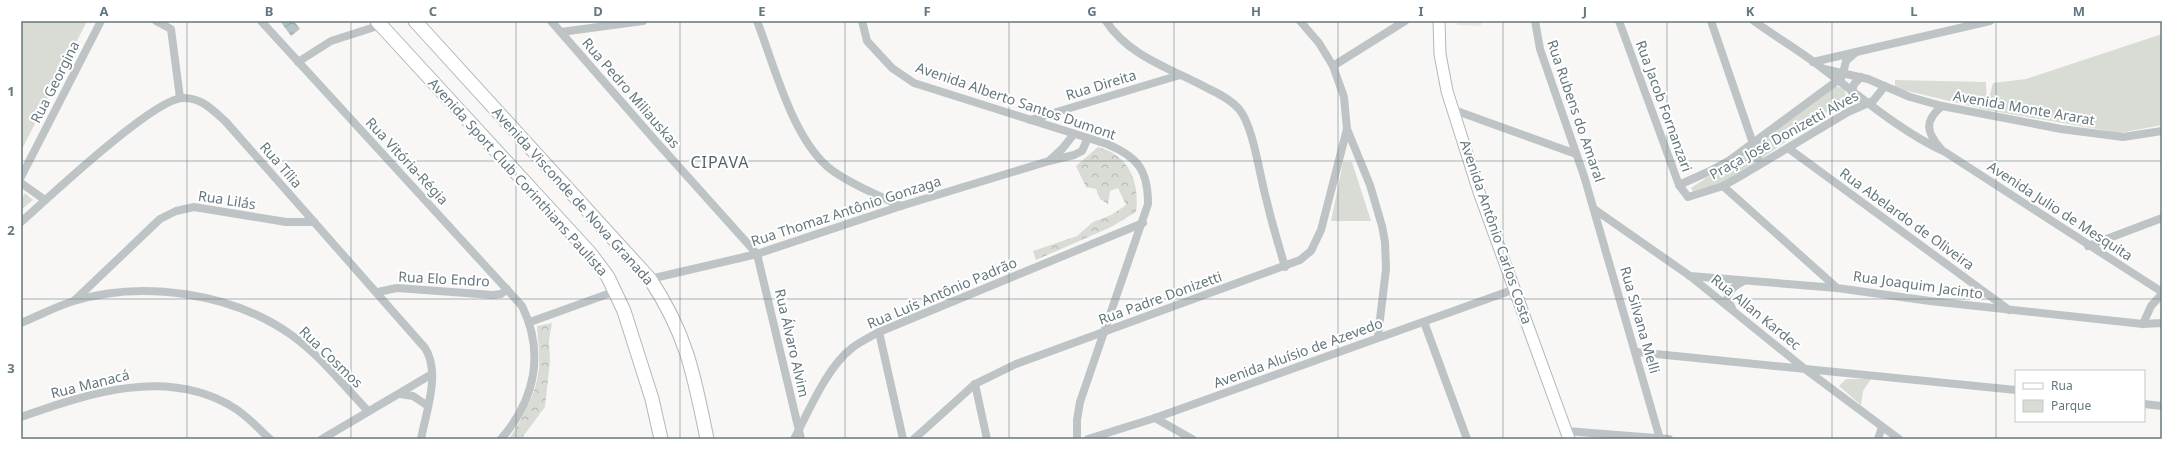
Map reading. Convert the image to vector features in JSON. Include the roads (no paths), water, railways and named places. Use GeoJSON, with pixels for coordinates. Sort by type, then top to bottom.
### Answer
{"type":"FeatureCollection","features":[{"type":"Feature","properties":{"kind":"main road","name":"Avenida Antônio Carlos Costa"},"geometry":{"type":"LineString","coordinates":[[1439,21],[1440,54],[1443,77],[1479,192],[1568,435]]}},
{"type":"Feature","properties":{"kind":"main road","name":"Avenida Visconde de Nova Granada"},"geometry":{"type":"LineString","coordinates":[[418,22],[650,279],[678,328],[687,349],[695,379],[707,439]]}},
{"type":"Feature","properties":{"kind":"main road","name":"Avenida Sport Club Corinthians Paulista"},"geometry":{"type":"LineString","coordinates":[[379,23],[590,253],[608,276],[616,291],[638,352],[661,439]]}},
{"type":"Feature","properties":{"kind":"street","name":"Rua Georgina"},"geometry":{"type":"LineString","coordinates":[[21,177],[101,21]]}},
{"type":"Feature","properties":{"kind":"street"},"geometry":{"type":"LineString","coordinates":[[21,222],[45,200],[149,114],[167,103],[180,98],[172,29],[156,21]]}},
{"type":"Feature","properties":{"kind":"street","name":"Rua Vitória-Régia"},"geometry":{"type":"LineString","coordinates":[[261,21],[522,306],[530,322],[536,355],[532,381],[524,406],[501,439]]}},
{"type":"Feature","properties":{"kind":"street","name":"Rua Pedro Miliauskas"},"geometry":{"type":"LineString","coordinates":[[551,21],[757,254]]}},
{"type":"Feature","properties":{"kind":"street"},"geometry":{"type":"LineString","coordinates":[[560,32],[643,21]]}},
{"type":"Feature","properties":{"kind":"street"},"geometry":{"type":"LineString","coordinates":[[757,21],[801,133],[814,153],[834,172],[901,206]]}},
{"type":"Feature","properties":{"kind":"street","name":"Avenida Alberto Santos Dumont"},"geometry":{"type":"LineString","coordinates":[[862,21],[867,41],[900,75],[929,88],[1116,148],[1137,162],[1146,178],[1148,188],[1148,204],[1143,222],[1102,333],[1080,402],[1077,420],[1077,439]]}},
{"type":"Feature","properties":{"kind":"street"},"geometry":{"type":"LineString","coordinates":[[1106,21],[1131,48],[1180,75],[1223,96],[1241,111],[1249,128],[1266,202],[1285,267]]}},
{"type":"Feature","properties":{"kind":"street"},"geometry":{"type":"LineString","coordinates":[[1300,21],[1319,43],[1333,66],[1344,97],[1347,129],[1370,184],[1386,242],[1386,269],[1378,336]]}},
{"type":"Feature","properties":{"kind":"street"},"geometry":{"type":"LineString","coordinates":[[1333,66],[1405,21]]}},
{"type":"Feature","properties":{"kind":"street","name":"Rua Rubens do Amaral"},"geometry":{"type":"LineString","coordinates":[[1535,21],[1540,49],[1594,209]]}},
{"type":"Feature","properties":{"kind":"street","name":"Rua Jacob Fornanzari"},"geometry":{"type":"LineString","coordinates":[[1619,21],[1679,185],[1688,197]]}},
{"type":"Feature","properties":{"kind":"street"},"geometry":{"type":"LineString","coordinates":[[1711,21],[1760,164]]}},
{"type":"Feature","properties":{"kind":"street","name":"Avenida Julio de Mesquita"},"geometry":{"type":"LineString","coordinates":[[1754,21],[1823,69],[1868,104],[1927,144],[1945,152],[2162,293]]}},
{"type":"Feature","properties":{"kind":"street"},"geometry":{"type":"LineString","coordinates":[[1813,62],[1990,21]]}},
{"type":"Feature","properties":{"kind":"street"},"geometry":{"type":"LineString","coordinates":[[298,62],[331,40],[379,23]]}},
{"type":"Feature","properties":{"kind":"street"},"geometry":{"type":"LineString","coordinates":[[1679,185],[1710,171],[1753,145],[1837,81],[1845,73],[1846,61],[1856,52]]}},
{"type":"Feature","properties":{"kind":"street","name":"Avenida Monte Ararat"},"geometry":{"type":"LineString","coordinates":[[1823,69],[1861,77],[1910,97],[1942,106],[2109,137],[2136,136],[2162,131]]}},
{"type":"Feature","properties":{"kind":"street","name":"Rua Direita"},"geometry":{"type":"LineString","coordinates":[[1030,120],[1180,75]]}},
{"type":"Feature","properties":{"kind":"street"},"geometry":{"type":"LineString","coordinates":[[1852,92],[1854,84],[1861,77]]}},
{"type":"Feature","properties":{"kind":"street","name":"Praça José Donizetti Alves"},"geometry":{"type":"LineString","coordinates":[[1688,197],[1723,186],[1848,112],[1868,104],[1878,97],[1884,86]]}},
{"type":"Feature","properties":{"kind":"street","name":"Rua Tília"},"geometry":{"type":"LineString","coordinates":[[180,98],[203,102],[210,106],[226,122],[378,292],[425,348],[431,362],[432,374],[428,406],[421,439]]}},
{"type":"Feature","properties":{"kind":"street","name":"Avenida Julio de Mesquita"},"geometry":{"type":"LineString","coordinates":[[1942,106],[1931,117],[1929,127],[1932,138],[1945,152]]}},
{"type":"Feature","properties":{"kind":"street"},"geometry":{"type":"LineString","coordinates":[[1454,110],[1576,154]]}},
{"type":"Feature","properties":{"kind":"street","name":"Rua Padre Donizetti"},"geometry":{"type":"LineString","coordinates":[[914,439],[975,384],[1012,366],[1285,267],[1300,260],[1311,251],[1318,238],[1347,129]]}},
{"type":"Feature","properties":{"kind":"street","name":"Rua Thomaz Antônio Gonzaga"},"geometry":{"type":"LineString","coordinates":[[1049,161],[1062,149],[1074,134]]}},
{"type":"Feature","properties":{"kind":"street","name":"Rua Thomaz Antônio Gonzaga"},"geometry":{"type":"LineString","coordinates":[[650,279],[757,254],[901,206],[1049,161],[1078,154],[1085,147],[1088,138]]}},
{"type":"Feature","properties":{"kind":"street","name":"Rua Abelardo de Oliveira"},"geometry":{"type":"LineString","coordinates":[[1788,148],[2010,310]]}},
{"type":"Feature","properties":{"kind":"street"},"geometry":{"type":"LineString","coordinates":[[21,183],[45,200]]}},
{"type":"Feature","properties":{"kind":"street"},"geometry":{"type":"LineString","coordinates":[[1723,186],[1837,288]]}},
{"type":"Feature","properties":{"kind":"street","name":"Rua Lilás"},"geometry":{"type":"LineString","coordinates":[[75,300],[160,219],[176,211],[194,207],[286,222],[314,222]]}},
{"type":"Feature","properties":{"kind":"street","name":"Rua Allan Kardec"},"geometry":{"type":"LineString","coordinates":[[1594,209],[1690,276],[1805,369],[1895,438]]}},
{"type":"Feature","properties":{"kind":"street","name":"Rua Silvana Melli"},"geometry":{"type":"LineString","coordinates":[[1594,209],[1663,439]]}},
{"type":"Feature","properties":{"kind":"street"},"geometry":{"type":"LineString","coordinates":[[2088,246],[2162,218]]}},
{"type":"Feature","properties":{"kind":"street","name":"Rua Luís Antônio Padrão"},"geometry":{"type":"LineString","coordinates":[[794,439],[800,435],[840,361],[851,349],[879,332],[1143,222]]}},
{"type":"Feature","properties":{"kind":"street","name":"Rua Álvaro Alvim"},"geometry":{"type":"LineString","coordinates":[[757,254],[800,435]]}},
{"type":"Feature","properties":{"kind":"street","name":"Rua Joaquim Jacinto"},"geometry":{"type":"LineString","coordinates":[[1690,276],[1837,288],[2010,310],[2143,324],[2162,323]]}},
{"type":"Feature","properties":{"kind":"street"},"geometry":{"type":"LineString","coordinates":[[1736,313],[1727,298],[1734,286],[1744,280]]}},
{"type":"Feature","properties":{"kind":"street","name":"Rua Elo Endro"},"geometry":{"type":"LineString","coordinates":[[378,292],[397,288],[492,295],[501,294],[507,289]]}},
{"type":"Feature","properties":{"kind":"street","name":"Avenida Aluísio de Azevedo"},"geometry":{"type":"LineString","coordinates":[[1088,439],[1155,418],[1378,336],[1424,322],[1515,288]]}},
{"type":"Feature","properties":{"kind":"street","name":"Rua Cosmos"},"geometry":{"type":"LineString","coordinates":[[21,322],[75,300],[128,291],[184,294],[228,305],[263,319],[290,334],[319,360],[368,411]]}},
{"type":"Feature","properties":{"kind":"street"},"geometry":{"type":"LineString","coordinates":[[530,322],[616,291]]}},
{"type":"Feature","properties":{"kind":"street"},"geometry":{"type":"LineString","coordinates":[[2143,324],[2151,306],[2162,293]]}},
{"type":"Feature","properties":{"kind":"street"},"geometry":{"type":"LineString","coordinates":[[1424,322],[1467,439]]}},
{"type":"Feature","properties":{"kind":"street"},"geometry":{"type":"LineString","coordinates":[[879,332],[903,439]]}},
{"type":"Feature","properties":{"kind":"street"},"geometry":{"type":"LineString","coordinates":[[1636,352],[2015,390]]}},
{"type":"Feature","properties":{"kind":"street"},"geometry":{"type":"LineString","coordinates":[[322,439],[432,374]]}},
{"type":"Feature","properties":{"kind":"street"},"geometry":{"type":"LineString","coordinates":[[975,384],[987,439]]}},
{"type":"Feature","properties":{"kind":"street","name":"Rua Manacá"},"geometry":{"type":"LineString","coordinates":[[21,417],[92,394],[147,385],[182,389],[215,398],[237,410],[270,439]]}},
{"type":"Feature","properties":{"kind":"street"},"geometry":{"type":"LineString","coordinates":[[400,394],[413,396],[428,406]]}},
{"type":"Feature","properties":{"kind":"street"},"geometry":{"type":"LineString","coordinates":[[2145,404],[2162,406]]}},
{"type":"Feature","properties":{"kind":"street"},"geometry":{"type":"LineString","coordinates":[[1155,418],[1192,439]]}},
{"type":"Feature","properties":{"kind":"street"},"geometry":{"type":"LineString","coordinates":[[1878,439],[1882,427]]}},
{"type":"Feature","properties":{"kind":"street"},"geometry":{"type":"LineString","coordinates":[[1568,435],[1663,439]]}},
{"type":"Feature","properties":{"kind":"water"},"geometry":{"type":"Polygon","coordinates":[[[280,21],[294,21],[300,29],[291,36],[280,21]]]}},
{"type":"Feature","properties":{"kind":"district","name":"CIPAVA"},"geometry":{"type":"Point","coordinates":[720,162]}}]}
